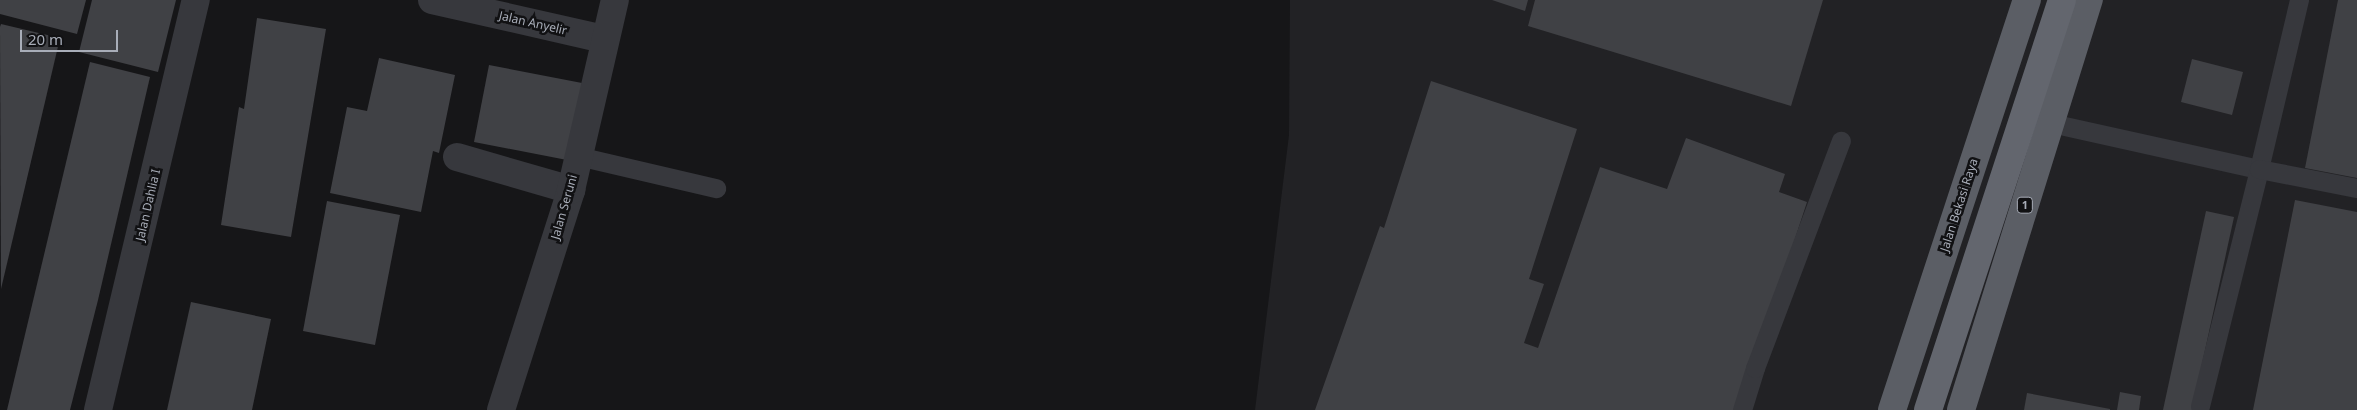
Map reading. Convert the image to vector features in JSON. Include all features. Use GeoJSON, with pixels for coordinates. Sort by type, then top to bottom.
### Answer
{"type":"FeatureCollection","features":[{"type":"Feature","properties":{"kind":"highway","name":"Jalan Bekasi Raya"},"geometry":{"type":"LineString","coordinates":[[1892,410],[2027,0]]}},
{"type":"Feature","properties":{"kind":"highway"},"geometry":{"type":"LineString","coordinates":[[1928,410],[2062,0]]}},
{"type":"Feature","properties":{"kind":"highway","name":"1"},"geometry":{"type":"LineString","coordinates":[[1961,410],[2089,0]]}},
{"type":"Feature","properties":{"kind":"highway"},"geometry":{"type":"LineString","coordinates":[[1965,186],[2022,214]]}},
{"type":"Feature","properties":{"kind":"street","name":"Jalan Dahlia I"},"geometry":{"type":"LineString","coordinates":[[98,410],[196,0]]}},
{"type":"Feature","properties":{"kind":"street","name":"Jalan Anyelir"},"geometry":{"type":"LineString","coordinates":[[432,0],[499,9],[603,46]]}},
{"type":"Feature","properties":{"kind":"street","name":"Jalan Seruni"},"geometry":{"type":"LineString","coordinates":[[501,410],[571,190],[615,0]]}},
{"type":"Feature","properties":{"kind":"street"},"geometry":{"type":"LineString","coordinates":[[457,157],[571,190]]}},
{"type":"Feature","properties":{"kind":"lane"},"geometry":{"type":"LineString","coordinates":[[2200,406],[2299,0]]}},
{"type":"Feature","properties":{"kind":"lane"},"geometry":{"type":"LineString","coordinates":[[2051,123],[2259,170],[2357,188]]}},
{"type":"Feature","properties":{"kind":"lane"},"geometry":{"type":"LineString","coordinates":[[1742,410],[1755,368],[1841,141]]}},
{"type":"Feature","properties":{"kind":"lane"},"geometry":{"type":"LineString","coordinates":[[578,156],[716,188]]}},
{"type":"Feature","properties":{"kind":"shaded area"},"geometry":{"type":"Polygon","coordinates":[[[1290,0],[2357,0],[2357,410],[1255,410],[1289,135],[1290,0]]]}},
{"type":"Feature","properties":{"kind":"building"},"geometry":{"type":"Polygon","coordinates":[[[0,0],[86,0],[77,34],[0,14],[0,0]]]}},
{"type":"Feature","properties":{"kind":"building"},"geometry":{"type":"Polygon","coordinates":[[[92,0],[176,0],[158,72],[79,52],[92,0]]]}},
{"type":"Feature","properties":{"kind":"building"},"geometry":{"type":"Polygon","coordinates":[[[1492,0],[1528,0],[1525,11],[1492,0]]]}},
{"type":"Feature","properties":{"kind":"building"},"geometry":{"type":"Polygon","coordinates":[[[1535,0],[1823,0],[1791,106],[1528,26],[1535,0]]]}},
{"type":"Feature","properties":{"kind":"building"},"geometry":{"type":"Polygon","coordinates":[[[2338,0],[2357,0],[2357,178],[2305,168],[2338,0]]]}},
{"type":"Feature","properties":{"kind":"building"},"geometry":{"type":"Polygon","coordinates":[[[257,18],[326,29],[291,237],[221,225],[239,107],[244,109],[257,18]]]}},
{"type":"Feature","properties":{"kind":"building"},"geometry":{"type":"Polygon","coordinates":[[[1,24],[60,38],[1,289],[0,27],[1,24]]]}},
{"type":"Feature","properties":{"kind":"building"},"geometry":{"type":"Polygon","coordinates":[[[379,58],[455,75],[439,153],[433,151],[421,212],[330,193],[347,107],[367,111],[379,58]]]}},
{"type":"Feature","properties":{"kind":"building"},"geometry":{"type":"Polygon","coordinates":[[[2192,59],[2243,72],[2232,115],[2181,102],[2192,59]]]}},
{"type":"Feature","properties":{"kind":"building"},"geometry":{"type":"Polygon","coordinates":[[[90,62],[150,77],[98,300],[70,410],[7,410],[90,62]]]}},
{"type":"Feature","properties":{"kind":"building"},"geometry":{"type":"Polygon","coordinates":[[[489,65],[582,83],[567,160],[474,142],[489,65]]]}},
{"type":"Feature","properties":{"kind":"building"},"geometry":{"type":"Polygon","coordinates":[[[1431,81],[1577,129],[1529,279],[1544,284],[1524,343],[1538,348],[1600,167],[1667,189],[1686,138],[1785,174],[1779,192],[1807,202],[1739,410],[1315,410],[1380,226],[1384,228],[1431,81]]]}},
{"type":"Feature","properties":{"kind":"building"},"geometry":{"type":"Polygon","coordinates":[[[2295,200],[2357,212],[2357,410],[2253,410],[2295,200]]]}},
{"type":"Feature","properties":{"kind":"building"},"geometry":{"type":"Polygon","coordinates":[[[327,201],[400,215],[375,345],[303,331],[327,201]]]}},
{"type":"Feature","properties":{"kind":"building"},"geometry":{"type":"Polygon","coordinates":[[[2206,211],[2234,217],[2192,410],[2163,410],[2206,211]]]}},
{"type":"Feature","properties":{"kind":"building"},"geometry":{"type":"Polygon","coordinates":[[[191,302],[271,319],[252,410],[167,410],[191,302]]]}},
{"type":"Feature","properties":{"kind":"building"},"geometry":{"type":"Polygon","coordinates":[[[2120,392],[2141,396],[2139,410],[2117,410],[2120,392]]]}},
{"type":"Feature","properties":{"kind":"building"},"geometry":{"type":"Polygon","coordinates":[[[2027,393],[2110,409],[2110,410],[2024,410],[2027,393]]]}}]}
